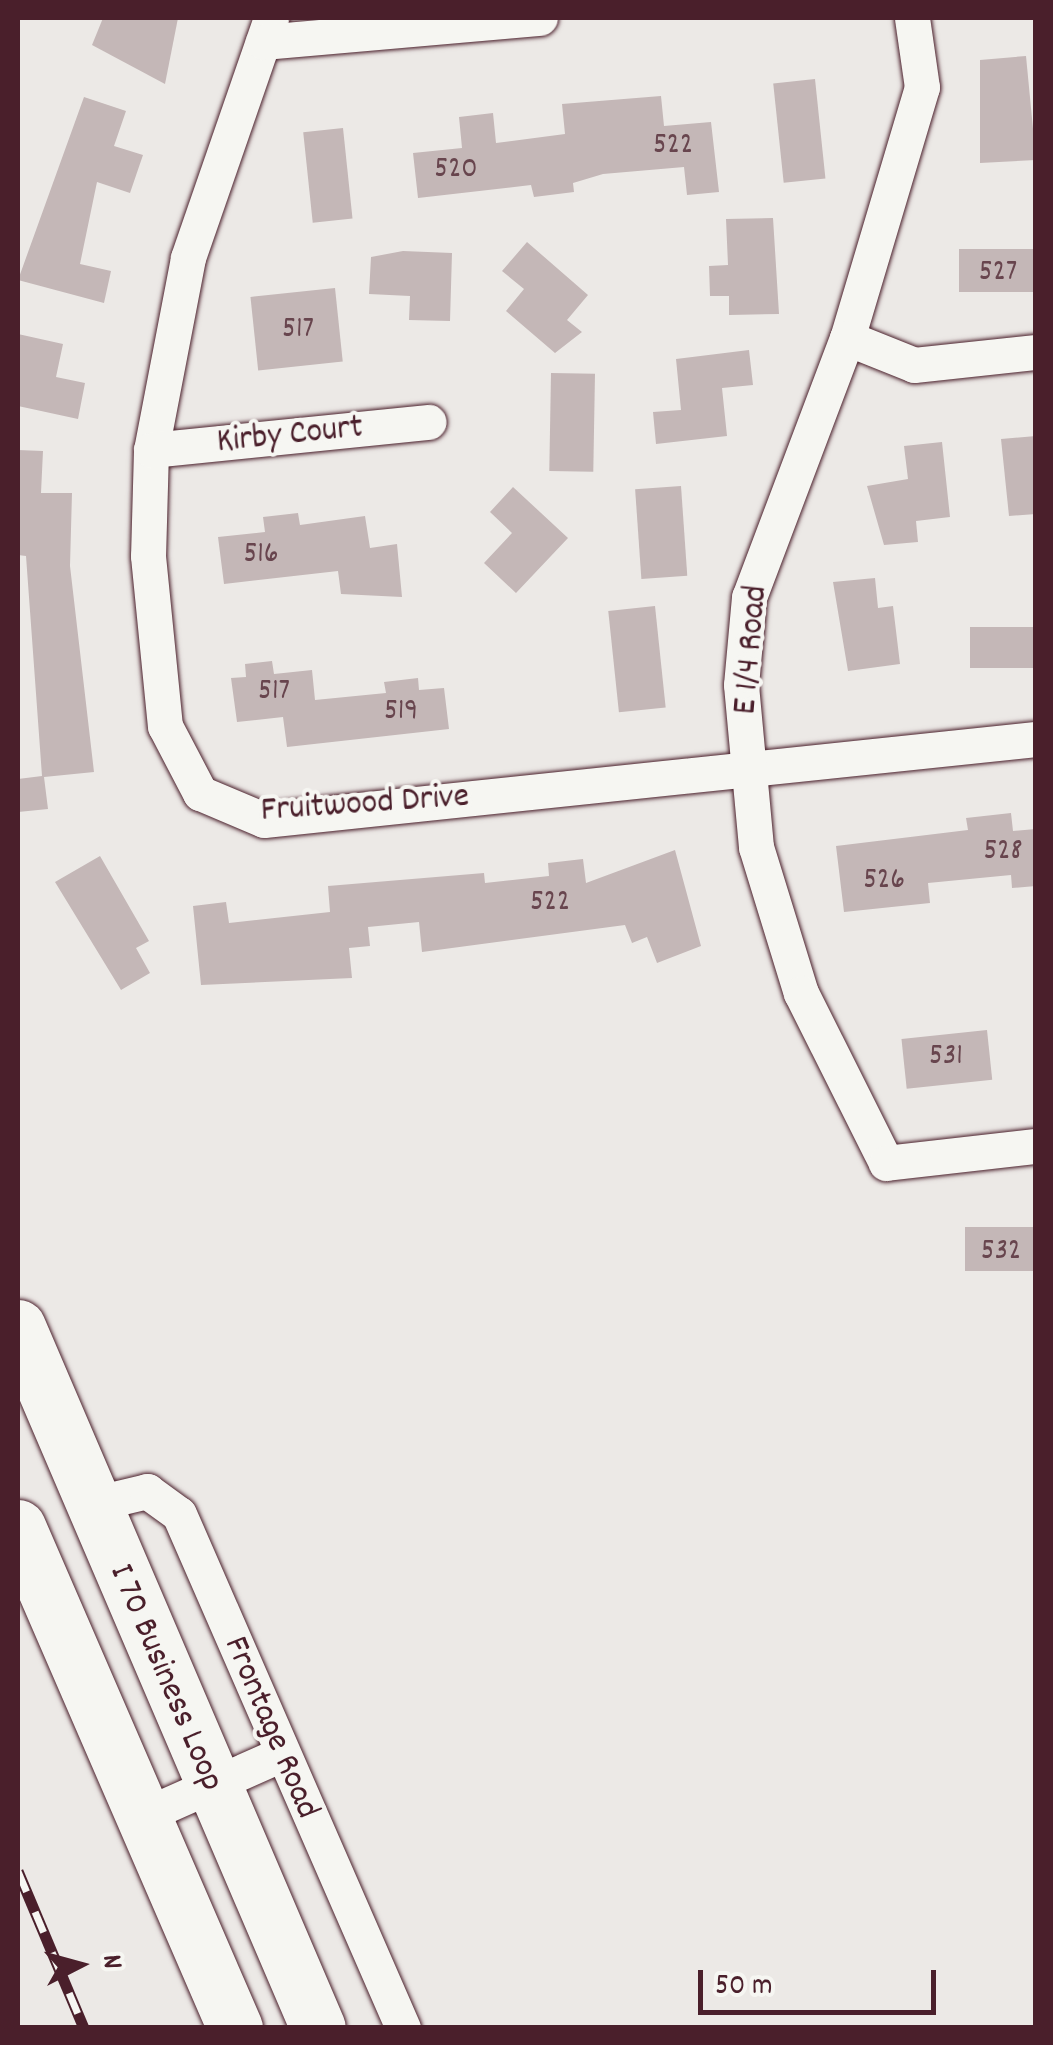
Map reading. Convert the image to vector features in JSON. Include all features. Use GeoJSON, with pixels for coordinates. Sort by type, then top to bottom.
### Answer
{"type":"FeatureCollection","features":[{"type":"Feature","properties":{"kind":"main road","name":"I 70 Business Loop"},"geometry":{"type":"LineString","coordinates":[[18,1327],[210,1786],[318,2028]]}},
{"type":"Feature","properties":{"kind":"main road"},"geometry":{"type":"LineString","coordinates":[[18,1527],[234,2028]]}},
{"type":"Feature","properties":{"kind":"street"},"geometry":{"type":"LineString","coordinates":[[267,30],[540,18]]}},
{"type":"Feature","properties":{"kind":"street","name":"E 1/4 Road"},"geometry":{"type":"LineString","coordinates":[[912,18],[922,87],[847,338],[749,596],[742,684],[748,769],[772,913],[886,1164],[1036,1146]]}},
{"type":"Feature","properties":{"kind":"street","name":"Fruitwood Drive"},"geometry":{"type":"LineString","coordinates":[[267,30],[188,258],[151,450],[148,556],[166,726],[200,793],[225,809],[264,820],[1036,739]]}},
{"type":"Feature","properties":{"kind":"street"},"geometry":{"type":"LineString","coordinates":[[847,338],[914,365],[1036,352]]}},
{"type":"Feature","properties":{"kind":"street","name":"Kirby Court"},"geometry":{"type":"LineString","coordinates":[[151,450],[429,422]]}},
{"type":"Feature","properties":{"kind":"street","name":"Frontage Road"},"geometry":{"type":"LineString","coordinates":[[93,1504],[147,1491],[179,1514],[280,1754],[404,2028]]}},
{"type":"Feature","properties":{"kind":"street"},"geometry":{"type":"LineString","coordinates":[[140,1817],[280,1754]]}},
{"type":"Feature","properties":{"kind":"building"},"geometry":{"type":"Polygon","coordinates":[[[103,18],[178,18],[165,84],[92,45],[103,18]]]}},
{"type":"Feature","properties":{"kind":"building"},"geometry":{"type":"Polygon","coordinates":[[[1026,56],[1036,160],[980,163],[980,60],[1026,56]]]}},
{"type":"Feature","properties":{"kind":"building"},"geometry":{"type":"Polygon","coordinates":[[[815,79],[825,178],[784,183],[773,83],[815,79]]]}},
{"type":"Feature","properties":{"kind":"building"},"geometry":{"type":"Polygon","coordinates":[[[661,96],[664,126],[711,122],[719,192],[687,195],[684,167],[603,174],[573,183],[574,192],[534,197],[531,185],[418,198],[413,153],[462,148],[459,117],[493,113],[496,143],[565,134],[562,104],[661,96]]]}},
{"type":"Feature","properties":{"kind":"building"},"geometry":{"type":"Polygon","coordinates":[[[84,97],[126,111],[114,146],[143,155],[130,193],[97,182],[80,264],[111,271],[104,303],[18,280],[84,97]]]}},
{"type":"Feature","properties":{"kind":"building"},"geometry":{"type":"Polygon","coordinates":[[[343,128],[353,219],[313,223],[303,132],[343,128]]]}},
{"type":"Feature","properties":{"kind":"building"},"geometry":{"type":"Polygon","coordinates":[[[773,218],[779,314],[729,315],[729,296],[710,296],[709,266],[728,265],[726,219],[773,218]]]}},
{"type":"Feature","properties":{"kind":"building"},"geometry":{"type":"Polygon","coordinates":[[[527,242],[588,295],[567,320],[582,332],[555,353],[506,311],[524,289],[502,271],[527,242]]]}},
{"type":"Feature","properties":{"kind":"building"},"geometry":{"type":"Polygon","coordinates":[[[959,249],[1036,249],[1036,292],[959,292],[959,249]]]}},
{"type":"Feature","properties":{"kind":"building"},"geometry":{"type":"Polygon","coordinates":[[[403,251],[452,253],[450,321],[409,320],[410,296],[369,294],[371,257],[403,251]]]}},
{"type":"Feature","properties":{"kind":"building"},"geometry":{"type":"Polygon","coordinates":[[[335,288],[343,362],[258,370],[250,297],[335,288]]]}},
{"type":"Feature","properties":{"kind":"building"},"geometry":{"type":"Polygon","coordinates":[[[18,334],[63,344],[56,377],[85,383],[78,419],[18,406],[18,334]]]}},
{"type":"Feature","properties":{"kind":"building"},"geometry":{"type":"Polygon","coordinates":[[[749,350],[753,385],[722,388],[727,436],[656,444],[653,412],[681,410],[676,359],[749,350]]]}},
{"type":"Feature","properties":{"kind":"building"},"geometry":{"type":"Polygon","coordinates":[[[551,373],[595,374],[593,472],[549,471],[551,373]]]}},
{"type":"Feature","properties":{"kind":"building"},"geometry":{"type":"Polygon","coordinates":[[[1036,436],[1036,514],[1009,516],[1001,439],[1036,436]]]}},
{"type":"Feature","properties":{"kind":"building"},"geometry":{"type":"Polygon","coordinates":[[[942,442],[950,517],[916,521],[918,542],[884,545],[867,486],[908,479],[904,446],[942,442]]]}},
{"type":"Feature","properties":{"kind":"building"},"geometry":{"type":"Polygon","coordinates":[[[18,450],[43,451],[41,493],[72,493],[70,566],[94,772],[44,777],[48,809],[18,812],[18,779],[42,776],[26,556],[18,555],[18,450]]]}},
{"type":"Feature","properties":{"kind":"building"},"geometry":{"type":"Polygon","coordinates":[[[681,486],[687,576],[641,579],[635,489],[681,486]]]}},
{"type":"Feature","properties":{"kind":"building"},"geometry":{"type":"Polygon","coordinates":[[[513,487],[568,538],[516,593],[484,563],[512,533],[490,512],[513,487]]]}},
{"type":"Feature","properties":{"kind":"building"},"geometry":{"type":"Polygon","coordinates":[[[298,513],[300,525],[365,516],[370,548],[397,544],[402,597],[341,594],[338,571],[224,584],[218,537],[265,532],[263,517],[298,513]]]}},
{"type":"Feature","properties":{"kind":"building"},"geometry":{"type":"Polygon","coordinates":[[[875,578],[878,608],[893,606],[900,664],[848,671],[833,582],[875,578]]]}},
{"type":"Feature","properties":{"kind":"building"},"geometry":{"type":"Polygon","coordinates":[[[655,606],[666,707],[619,712],[608,611],[655,606]]]}},
{"type":"Feature","properties":{"kind":"building"},"geometry":{"type":"Polygon","coordinates":[[[970,627],[1036,627],[1036,668],[970,668],[970,627]]]}},
{"type":"Feature","properties":{"kind":"building"},"geometry":{"type":"Polygon","coordinates":[[[272,661],[274,674],[312,670],[315,700],[386,693],[384,682],[418,678],[419,690],[444,688],[449,729],[287,747],[283,717],[237,722],[231,678],[246,677],[245,664],[272,661]]]}},
{"type":"Feature","properties":{"kind":"building"},"geometry":{"type":"Polygon","coordinates":[[[1011,813],[1013,831],[1036,829],[1036,886],[1012,888],[1011,875],[928,883],[930,903],[844,912],[836,846],[968,830],[966,818],[1011,813]]]}},
{"type":"Feature","properties":{"kind":"building"},"geometry":{"type":"Polygon","coordinates":[[[675,850],[701,946],[657,963],[647,937],[632,943],[625,925],[422,952],[419,922],[368,927],[370,946],[349,948],[352,978],[201,985],[193,906],[226,902],[229,923],[330,912],[328,886],[484,873],[485,883],[549,876],[548,863],[583,859],[586,883],[675,850]]]}},
{"type":"Feature","properties":{"kind":"building"},"geometry":{"type":"Polygon","coordinates":[[[100,856],[149,941],[136,948],[150,973],[121,990],[55,882],[100,856]]]}},
{"type":"Feature","properties":{"kind":"building"},"geometry":{"type":"Polygon","coordinates":[[[987,1030],[992,1080],[907,1089],[901,1039],[987,1030]]]}},
{"type":"Feature","properties":{"kind":"building"},"geometry":{"type":"Polygon","coordinates":[[[965,1227],[1036,1227],[1036,1271],[965,1271],[965,1227]]]}},
{"type":"Feature","properties":{"kind":"railway"},"geometry":{"type":"LineString","coordinates":[[18,1871],[84,2028]]}}]}
